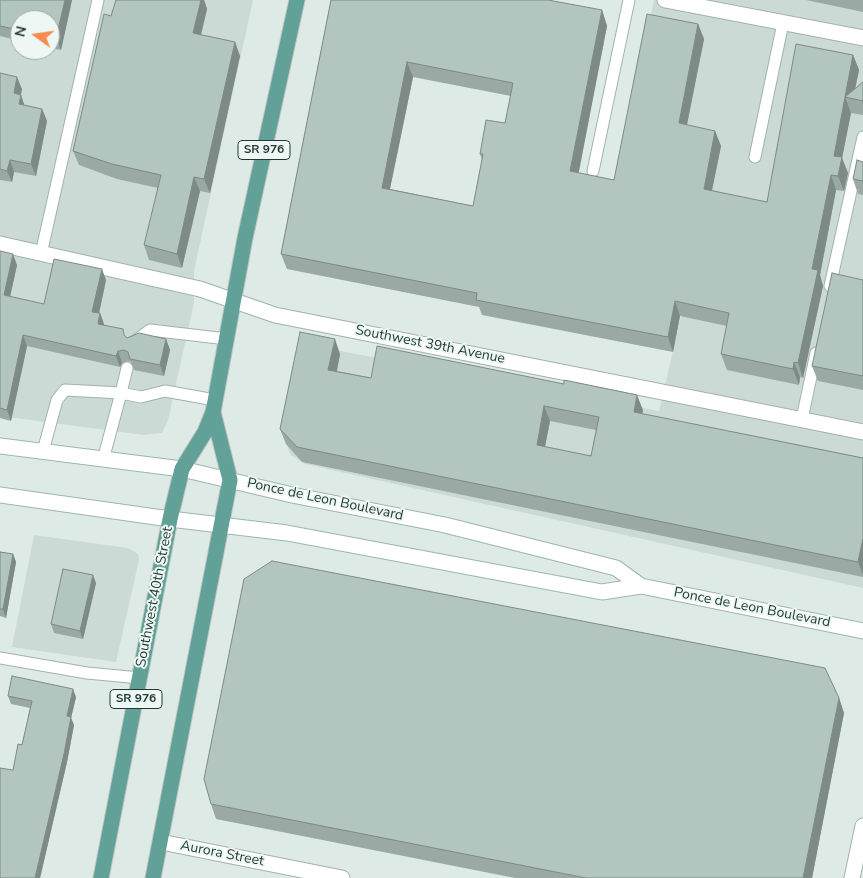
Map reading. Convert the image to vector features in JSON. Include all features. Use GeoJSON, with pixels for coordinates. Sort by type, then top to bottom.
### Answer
{"type":"FeatureCollection","features":[{"type":"Feature","properties":{"kind":"main road","name":"Southwest 40th Street"},"geometry":{"type":"LineString","coordinates":[[101,878],[170,519],[182,469],[205,432],[214,406],[245,238],[297,0]]}},
{"type":"Feature","properties":{"kind":"main road","name":"Southwest 40th Street"},"geometry":{"type":"LineString","coordinates":[[154,878],[230,480],[214,406]]}},
{"type":"Feature","properties":{"kind":"street"},"geometry":{"type":"LineString","coordinates":[[665,0],[863,38]]}},
{"type":"Feature","properties":{"kind":"street","name":"Southwest 39th Avenue"},"geometry":{"type":"LineString","coordinates":[[0,244],[186,286],[234,300],[275,315],[863,432]]}},
{"type":"Feature","properties":{"kind":"street","name":"Ponce de Leon Boulevard"},"geometry":{"type":"LineString","coordinates":[[0,446],[182,469],[489,535],[616,568],[641,586]]}},
{"type":"Feature","properties":{"kind":"street","name":"Ponce de Leon Boulevard"},"geometry":{"type":"LineString","coordinates":[[0,495],[287,533],[602,592],[641,586],[863,630]]}},
{"type":"Feature","properties":{"kind":"street"},"geometry":{"type":"LineString","coordinates":[[852,878],[863,826]]}},
{"type":"Feature","properties":{"kind":"street","name":"Aurora Street"},"geometry":{"type":"LineString","coordinates":[[161,842],[342,878]]}},
{"type":"Feature","properties":{"kind":"lane"},"geometry":{"type":"LineString","coordinates":[[41,254],[98,0]]}},
{"type":"Feature","properties":{"kind":"lane"},"geometry":{"type":"LineString","coordinates":[[593,172],[629,0]]}},
{"type":"Feature","properties":{"kind":"lane"},"geometry":{"type":"LineString","coordinates":[[755,157],[783,23]]}},
{"type":"Feature","properties":{"kind":"lane"},"geometry":{"type":"LineString","coordinates":[[827,302],[863,137]]}},
{"type":"Feature","properties":{"kind":"lane"},"geometry":{"type":"LineString","coordinates":[[134,342],[150,330],[227,339]]}},
{"type":"Feature","properties":{"kind":"lane"},"geometry":{"type":"LineString","coordinates":[[802,420],[819,341]]}},
{"type":"Feature","properties":{"kind":"lane"},"geometry":{"type":"LineString","coordinates":[[103,460],[127,368]]}},
{"type":"Feature","properties":{"kind":"lane"},"geometry":{"type":"LineString","coordinates":[[43,451],[57,400],[65,390],[121,393],[141,397],[165,391],[214,406]]}},
{"type":"Feature","properties":{"kind":"lane"},"geometry":{"type":"LineString","coordinates":[[0,658],[87,673],[140,678]]}},
{"type":"Feature","properties":{"kind":"shaded area"},"geometry":{"type":"Polygon","coordinates":[[[0,0],[253,0],[194,271],[194,303],[168,420],[162,433],[144,435],[0,416],[0,0]]]}},
{"type":"Feature","properties":{"kind":"shaded area"},"geometry":{"type":"Polygon","coordinates":[[[654,0],[863,0],[863,588],[305,464],[291,455],[284,439],[303,344],[659,411],[706,208],[616,189],[654,0]]]}},
{"type":"Feature","properties":{"kind":"shaded area"},"geometry":{"type":"Polygon","coordinates":[[[34,535],[128,548],[138,554],[139,560],[116,662],[12,647],[34,535]]]}},
{"type":"Feature","properties":{"kind":"building"},"geometry":{"type":"Polygon","coordinates":[[[0,0],[65,0],[60,21],[60,10],[10,10],[10,28],[0,26],[0,0]]]}},
{"type":"Feature","properties":{"kind":"building"},"geometry":{"type":"Polygon","coordinates":[[[116,0],[201,0],[193,33],[235,42],[204,179],[194,177],[177,254],[144,245],[161,175],[112,164],[73,151],[104,14],[111,16],[116,0]]]}},
{"type":"Feature","properties":{"kind":"building"},"geometry":{"type":"Polygon","coordinates":[[[331,0],[548,0],[602,10],[570,171],[614,180],[647,14],[698,24],[679,123],[715,131],[704,189],[767,202],[796,44],[853,55],[834,156],[842,157],[838,176],[831,175],[812,269],[818,270],[798,363],[794,362],[793,369],[721,354],[729,313],[675,301],[668,337],[476,300],[477,293],[281,254],[331,0]],[[407,62],[382,188],[473,206],[483,154],[480,154],[486,120],[505,123],[513,83],[407,62]]]}},
{"type":"Feature","properties":{"kind":"building"},"geometry":{"type":"Polygon","coordinates":[[[0,73],[17,77],[14,93],[21,95],[19,104],[42,109],[31,164],[10,160],[7,171],[0,169],[0,73]]]}},
{"type":"Feature","properties":{"kind":"building"},"geometry":{"type":"Polygon","coordinates":[[[863,82],[863,101],[845,97],[863,82]]]}},
{"type":"Feature","properties":{"kind":"building"},"geometry":{"type":"Polygon","coordinates":[[[857,160],[863,162],[863,181],[853,179],[857,160]]]}},
{"type":"Feature","properties":{"kind":"building"},"geometry":{"type":"Polygon","coordinates":[[[0,251],[13,254],[4,295],[44,304],[54,259],[102,269],[92,312],[100,313],[98,324],[123,329],[124,335],[127,338],[139,333],[166,339],[160,365],[130,359],[128,352],[124,350],[118,351],[116,356],[23,335],[7,410],[0,408],[0,251]]]}},
{"type":"Feature","properties":{"kind":"building"},"geometry":{"type":"Polygon","coordinates":[[[832,273],[863,280],[863,376],[812,366],[832,273]]]}},
{"type":"Feature","properties":{"kind":"building"},"geometry":{"type":"Polygon","coordinates":[[[300,332],[335,339],[328,370],[371,378],[377,346],[564,384],[564,380],[637,395],[634,412],[863,458],[863,538],[858,562],[297,447],[280,429],[300,332]],[[544,406],[537,445],[591,456],[599,417],[544,406]]]}},
{"type":"Feature","properties":{"kind":"building"},"geometry":{"type":"Polygon","coordinates":[[[0,552],[13,554],[3,609],[0,609],[0,552]]]}},
{"type":"Feature","properties":{"kind":"building"},"geometry":{"type":"Polygon","coordinates":[[[272,561],[825,668],[839,698],[803,878],[586,878],[211,804],[204,779],[244,579],[272,561]]]}},
{"type":"Feature","properties":{"kind":"building"},"geometry":{"type":"Polygon","coordinates":[[[63,569],[93,575],[80,631],[51,624],[63,569]]]}},
{"type":"Feature","properties":{"kind":"building"},"geometry":{"type":"Polygon","coordinates":[[[12,676],[73,689],[67,716],[71,717],[64,754],[35,878],[0,878],[0,768],[13,770],[18,744],[22,745],[32,701],[8,696],[12,676]]]}}]}
